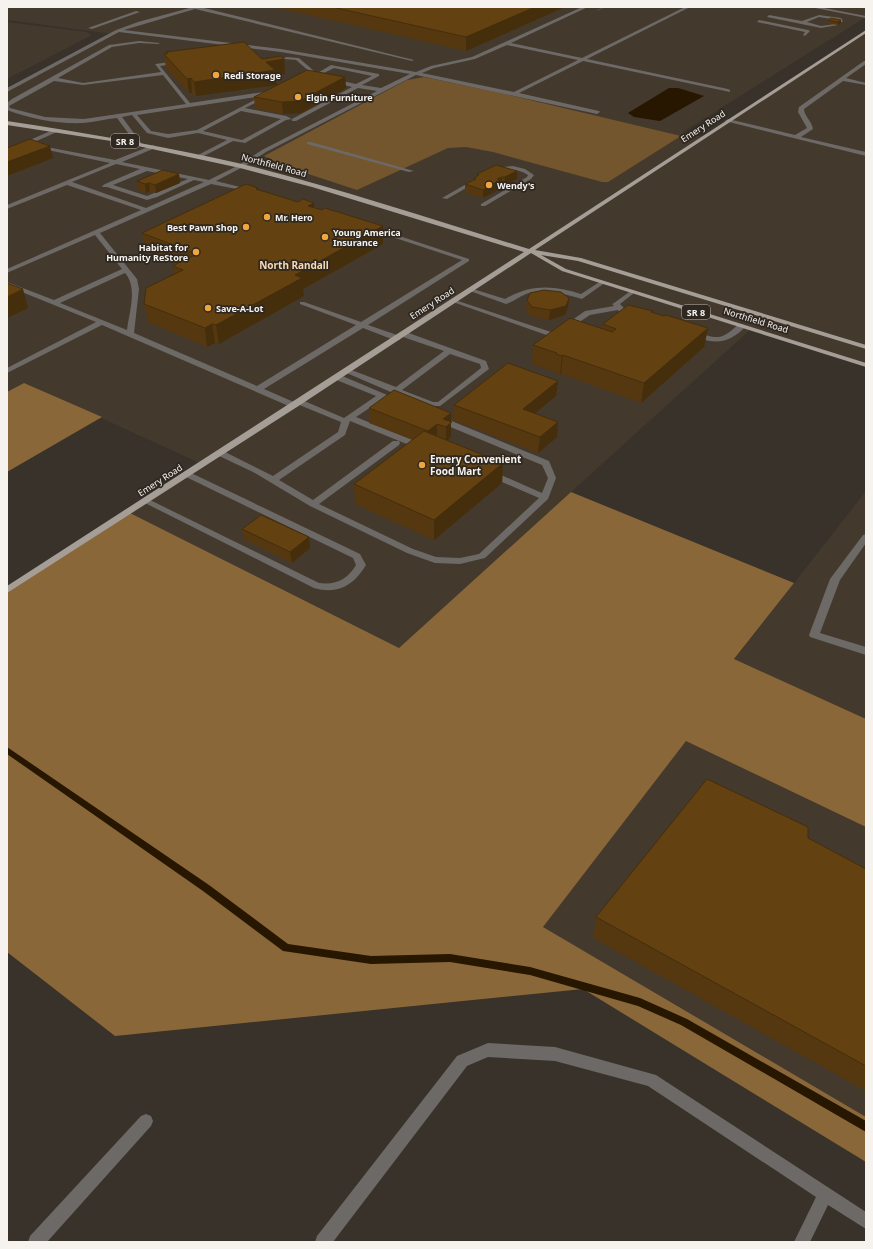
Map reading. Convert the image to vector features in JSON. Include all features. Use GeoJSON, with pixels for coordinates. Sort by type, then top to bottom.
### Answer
{"type":"FeatureCollection","features":[{"type":"Feature","properties":{"kind":"main road","name":"Emery Road"},"geometry":{"type":"LineString","coordinates":[[7,590],[296,404],[866,31]]}},
{"type":"Feature","properties":{"kind":"main road","name":"Northfield Road"},"geometry":{"type":"LineString","coordinates":[[7,124],[55,130],[200,156],[321,188],[529,252],[579,259],[758,322],[866,365]]}},
{"type":"Feature","properties":{"kind":"main road","name":"Northfield Road"},"geometry":{"type":"LineString","coordinates":[[529,252],[564,270],[742,326],[758,322],[866,347]]}},
{"type":"Feature","properties":{"kind":"lane"},"geometry":{"type":"LineString","coordinates":[[7,90],[118,31],[140,23],[197,7],[412,60]]}},
{"type":"Feature","properties":{"kind":"lane"},"geometry":{"type":"LineString","coordinates":[[7,271],[210,182],[241,166],[264,151],[418,73],[433,67],[473,58],[586,7]]}},
{"type":"Feature","properties":{"kind":"lane"},"geometry":{"type":"LineString","coordinates":[[515,93],[688,7]]}},
{"type":"Feature","properties":{"kind":"lane"},"geometry":{"type":"LineString","coordinates":[[812,7],[866,17]]}},
{"type":"Feature","properties":{"kind":"lane"},"geometry":{"type":"LineString","coordinates":[[834,7],[866,13]]}},
{"type":"Feature","properties":{"kind":"lane"},"geometry":{"type":"LineString","coordinates":[[90,28],[138,12]]}},
{"type":"Feature","properties":{"kind":"lane"},"geometry":{"type":"LineString","coordinates":[[769,16],[821,27],[837,24],[841,21],[839,19],[819,16],[802,22]]}},
{"type":"Feature","properties":{"kind":"lane"},"geometry":{"type":"LineString","coordinates":[[759,22],[808,31],[805,35]]}},
{"type":"Feature","properties":{"kind":"lane"},"geometry":{"type":"LineString","coordinates":[[118,31],[302,53],[418,73],[597,112]]}},
{"type":"Feature","properties":{"kind":"lane"},"geometry":{"type":"LineString","coordinates":[[162,44],[139,42],[111,46],[14,100],[7,106],[8,109],[15,112],[72,121],[84,121],[270,94]]}},
{"type":"Feature","properties":{"kind":"lane"},"geometry":{"type":"LineString","coordinates":[[506,43],[728,91]]}},
{"type":"Feature","properties":{"kind":"lane"},"geometry":{"type":"LineString","coordinates":[[283,57],[297,59],[312,71],[321,73]]}},
{"type":"Feature","properties":{"kind":"lane"},"geometry":{"type":"LineString","coordinates":[[187,61],[156,65],[164,73],[188,105]]}},
{"type":"Feature","properties":{"kind":"lane"},"geometry":{"type":"LineString","coordinates":[[796,137],[810,129],[810,126],[801,112],[801,108],[866,62]]}},
{"type":"Feature","properties":{"kind":"lane"},"geometry":{"type":"LineString","coordinates":[[294,120],[357,86],[377,75],[333,66],[313,77],[357,86],[382,90]]}},
{"type":"Feature","properties":{"kind":"lane"},"geometry":{"type":"LineString","coordinates":[[305,75],[312,71]]}},
{"type":"Feature","properties":{"kind":"lane"},"geometry":{"type":"LineString","coordinates":[[53,79],[83,84],[164,73]]}},
{"type":"Feature","properties":{"kind":"lane"},"geometry":{"type":"LineString","coordinates":[[842,79],[866,84]]}},
{"type":"Feature","properties":{"kind":"lane"},"geometry":{"type":"LineString","coordinates":[[133,113],[149,132],[168,136],[198,131],[277,90]]}},
{"type":"Feature","properties":{"kind":"lane"},"geometry":{"type":"LineString","coordinates":[[240,109],[316,124]]}},
{"type":"Feature","properties":{"kind":"lane"},"geometry":{"type":"LineString","coordinates":[[118,115],[139,144]]}},
{"type":"Feature","properties":{"kind":"lane"},"geometry":{"type":"LineString","coordinates":[[198,131],[243,142],[286,118]]}},
{"type":"Feature","properties":{"kind":"lane"},"geometry":{"type":"LineString","coordinates":[[728,121],[866,154]]}},
{"type":"Feature","properties":{"kind":"lane"},"geometry":{"type":"LineString","coordinates":[[7,152],[28,144],[55,130]]}},
{"type":"Feature","properties":{"kind":"lane"},"geometry":{"type":"LineString","coordinates":[[200,156],[233,139]]}},
{"type":"Feature","properties":{"kind":"lane"},"geometry":{"type":"LineString","coordinates":[[309,143],[411,171]]}},
{"type":"Feature","properties":{"kind":"lane"},"geometry":{"type":"LineString","coordinates":[[28,144],[116,161],[253,192]]}},
{"type":"Feature","properties":{"kind":"lane"},"geometry":{"type":"LineString","coordinates":[[7,206],[153,147]]}},
{"type":"Feature","properties":{"kind":"lane"},"geometry":{"type":"LineString","coordinates":[[93,191],[148,168]]}},
{"type":"Feature","properties":{"kind":"lane"},"geometry":{"type":"LineString","coordinates":[[445,198],[499,169],[511,168],[525,171],[531,175],[529,178],[482,205]]}},
{"type":"Feature","properties":{"kind":"lane"},"geometry":{"type":"LineString","coordinates":[[107,185],[147,198],[155,196],[195,178]]}},
{"type":"Feature","properties":{"kind":"lane"},"geometry":{"type":"LineString","coordinates":[[65,182],[146,210]]}},
{"type":"Feature","properties":{"kind":"lane"},"geometry":{"type":"LineString","coordinates":[[257,390],[467,260],[364,226]]}},
{"type":"Feature","properties":{"kind":"lane"},"geometry":{"type":"LineString","coordinates":[[96,232],[134,279],[136,289],[130,335]]}},
{"type":"Feature","properties":{"kind":"lane"},"geometry":{"type":"LineString","coordinates":[[54,303],[126,270]]}},
{"type":"Feature","properties":{"kind":"lane"},"geometry":{"type":"LineString","coordinates":[[470,290],[506,302],[516,295],[536,289],[547,288],[556,289],[582,297],[603,282]]}},
{"type":"Feature","properties":{"kind":"lane"},"geometry":{"type":"LineString","coordinates":[[7,284],[102,322],[257,390],[347,420],[429,450]]}},
{"type":"Feature","properties":{"kind":"lane"},"geometry":{"type":"LineString","coordinates":[[632,292],[616,304],[625,312],[632,315]]}},
{"type":"Feature","properties":{"kind":"lane"},"geometry":{"type":"LineString","coordinates":[[453,301],[555,336],[588,313],[620,307]]}},
{"type":"Feature","properties":{"kind":"lane"},"geometry":{"type":"LineString","coordinates":[[302,303],[360,325],[449,351],[483,363],[486,369],[440,404],[432,404],[346,371]]}},
{"type":"Feature","properties":{"kind":"lane"},"geometry":{"type":"LineString","coordinates":[[7,371],[102,322]]}},
{"type":"Feature","properties":{"kind":"lane"},"geometry":{"type":"LineString","coordinates":[[686,332],[716,341],[729,338],[742,326]]}},
{"type":"Feature","properties":{"kind":"lane"},"geometry":{"type":"LineString","coordinates":[[396,391],[449,351]]}},
{"type":"Feature","properties":{"kind":"lane"},"geometry":{"type":"LineString","coordinates":[[337,377],[404,405]]}},
{"type":"Feature","properties":{"kind":"lane"},"geometry":{"type":"LineString","coordinates":[[273,480],[342,433],[347,420],[382,396]]}},
{"type":"Feature","properties":{"kind":"lane"},"geometry":{"type":"LineString","coordinates":[[220,453],[256,470],[313,504],[410,551],[434,560],[460,561],[482,556],[545,497],[552,478],[546,464],[432,416]]}},
{"type":"Feature","properties":{"kind":"lane"},"geometry":{"type":"LineString","coordinates":[[313,504],[396,443]]}},
{"type":"Feature","properties":{"kind":"lane"},"geometry":{"type":"LineString","coordinates":[[480,470],[545,497]]}},
{"type":"Feature","properties":{"kind":"lane"},"geometry":{"type":"LineString","coordinates":[[145,501],[317,586],[329,588],[342,585],[356,575],[361,564],[357,556],[187,474]]}},
{"type":"Feature","properties":{"kind":"lane"},"geometry":{"type":"LineString","coordinates":[[866,537],[834,579],[814,635],[866,651]]}},
{"type":"Feature","properties":{"kind":"lane"},"geometry":{"type":"LineString","coordinates":[[323,1242],[462,1061],[488,1050],[555,1054],[651,1080],[866,1221]]}},
{"type":"Feature","properties":{"kind":"lane"},"geometry":{"type":"LineString","coordinates":[[36,1242],[146,1121]]}},
{"type":"Feature","properties":{"kind":"lane"},"geometry":{"type":"LineString","coordinates":[[802,1242],[825,1194]]}},
{"type":"Feature","properties":{"kind":"shaded area"},"geometry":{"type":"Polygon","coordinates":[[[7,7],[866,7],[866,17],[683,132],[704,137],[866,31],[866,365],[751,329],[399,648],[128,512],[202,464],[24,383],[7,392],[7,90],[113,34],[7,20],[7,7]]]}},
{"type":"Feature","properties":{"kind":"shaded area"},"geometry":{"type":"Polygon","coordinates":[[[7,22],[87,32],[92,35],[7,79],[7,22]]]}},
{"type":"Feature","properties":{"kind":"shaded area"},"geometry":{"type":"Polygon","coordinates":[[[424,77],[496,92],[681,136],[608,182],[602,182],[493,152],[466,147],[448,148],[357,190],[287,167],[264,156],[407,80],[424,77]]]}},
{"type":"Feature","properties":{"kind":"shaded area"},"geometry":{"type":"Polygon","coordinates":[[[669,88],[678,88],[704,96],[660,121],[634,117],[628,113],[669,88]]]}},
{"type":"Feature","properties":{"kind":"shaded area"},"geometry":{"type":"Polygon","coordinates":[[[24,383],[102,417],[7,472],[7,392],[24,383]]]}},
{"type":"Feature","properties":{"kind":"shaded area"},"geometry":{"type":"Polygon","coordinates":[[[866,491],[866,719],[734,660],[866,491]]]}},
{"type":"Feature","properties":{"kind":"shaded area"},"geometry":{"type":"Polygon","coordinates":[[[571,492],[794,583],[734,659],[866,719],[866,827],[686,741],[543,927],[866,1117],[866,1162],[583,989],[115,1036],[7,952],[7,590],[128,512],[399,648],[571,492]]]}},
{"type":"Feature","properties":{"kind":"shaded area"},"geometry":{"type":"Polygon","coordinates":[[[686,740],[866,827],[866,1117],[543,927],[686,740]]]}},
{"type":"Feature","properties":{"kind":"building"},"geometry":{"type":"Polygon","coordinates":[[[332,7],[535,7],[466,37],[332,7]]]}},
{"type":"Feature","properties":{"kind":"building"},"geometry":{"type":"Polygon","coordinates":[[[831,18],[841,20],[838,22],[828,20],[831,18]]]}},
{"type":"Feature","properties":{"kind":"building"},"geometry":{"type":"Polygon","coordinates":[[[244,42],[262,59],[281,56],[284,59],[266,62],[275,70],[194,82],[191,78],[187,79],[164,54],[168,53],[166,52],[244,42]]]}},
{"type":"Feature","properties":{"kind":"building"},"geometry":{"type":"Polygon","coordinates":[[[307,70],[345,77],[300,101],[282,102],[254,97],[307,70]]]}},
{"type":"Feature","properties":{"kind":"building"},"geometry":{"type":"Polygon","coordinates":[[[30,139],[50,146],[7,162],[7,148],[30,139]]]}},
{"type":"Feature","properties":{"kind":"building"},"geometry":{"type":"Polygon","coordinates":[[[496,165],[517,171],[497,179],[500,180],[483,190],[465,184],[476,179],[474,178],[479,175],[477,174],[496,165]]]}},
{"type":"Feature","properties":{"kind":"building"},"geometry":{"type":"Polygon","coordinates":[[[163,170],[179,174],[155,185],[137,181],[163,170]]]}},
{"type":"Feature","properties":{"kind":"building"},"geometry":{"type":"Polygon","coordinates":[[[246,184],[258,188],[256,189],[298,202],[303,199],[314,203],[308,206],[322,210],[325,208],[383,226],[295,275],[302,278],[216,325],[212,324],[205,328],[144,304],[146,288],[183,270],[173,266],[180,262],[173,259],[179,257],[187,259],[197,254],[142,233],[246,184]]]}},
{"type":"Feature","properties":{"kind":"building"},"geometry":{"type":"Polygon","coordinates":[[[7,283],[23,289],[7,297],[7,283]]]}},
{"type":"Feature","properties":{"kind":"building"},"geometry":{"type":"Polygon","coordinates":[[[544,290],[561,292],[569,298],[566,306],[550,310],[532,307],[527,300],[530,293],[544,290]]]}},
{"type":"Feature","properties":{"kind":"building"},"geometry":{"type":"Polygon","coordinates":[[[628,305],[708,328],[644,383],[533,345],[570,318],[612,332],[616,329],[603,324],[628,305]]]}},
{"type":"Feature","properties":{"kind":"building"},"geometry":{"type":"Polygon","coordinates":[[[508,363],[558,381],[523,409],[558,422],[540,437],[454,405],[508,363]]]}},
{"type":"Feature","properties":{"kind":"building"},"geometry":{"type":"Polygon","coordinates":[[[394,390],[451,413],[443,419],[452,422],[446,427],[437,424],[428,431],[369,408],[394,390]]]}},
{"type":"Feature","properties":{"kind":"building"},"geometry":{"type":"Polygon","coordinates":[[[424,431],[503,463],[434,520],[354,484],[424,431]]]}},
{"type":"Feature","properties":{"kind":"building"},"geometry":{"type":"Polygon","coordinates":[[[261,515],[309,537],[290,552],[242,529],[261,515]]]}},
{"type":"Feature","properties":{"kind":"building"},"geometry":{"type":"Polygon","coordinates":[[[707,779],[808,827],[808,838],[866,869],[866,1066],[596,917],[707,779]]]}},
{"type":"Feature","properties":{"kind":"waterway"},"geometry":{"type":"LineString","coordinates":[[7,750],[206,888],[286,948],[371,960],[450,958],[530,971],[640,1002],[684,1022],[866,1127]]}},
{"type":"Feature","properties":{"kind":"place","name":"Redi Storage"},"geometry":{"type":"Point","coordinates":[216,75]}},
{"type":"Feature","properties":{"kind":"place","name":"Elgin Furniture"},"geometry":{"type":"Point","coordinates":[298,97]}},
{"type":"Feature","properties":{"kind":"place","name":"Wendy's"},"geometry":{"type":"Point","coordinates":[489,185]}},
{"type":"Feature","properties":{"kind":"place","name":"Mr. Hero"},"geometry":{"type":"Point","coordinates":[267,217]}},
{"type":"Feature","properties":{"kind":"place","name":"Best Pawn Shop"},"geometry":{"type":"Point","coordinates":[246,227]}},
{"type":"Feature","properties":{"kind":"place","name":"Young America Insurance"},"geometry":{"type":"Point","coordinates":[325,237]}},
{"type":"Feature","properties":{"kind":"place","name":"Habitat for Humanity ReStore"},"geometry":{"type":"Point","coordinates":[196,252]}},
{"type":"Feature","properties":{"kind":"place","name":"Save-A-Lot"},"geometry":{"type":"Point","coordinates":[208,308]}},
{"type":"Feature","properties":{"kind":"place","name":"Emery Convenient Food Mart"},"geometry":{"type":"Point","coordinates":[422,465]}},
{"type":"Feature","properties":{"kind":"district","name":"North Randall"},"geometry":{"type":"Point","coordinates":[294,265]}}]}
